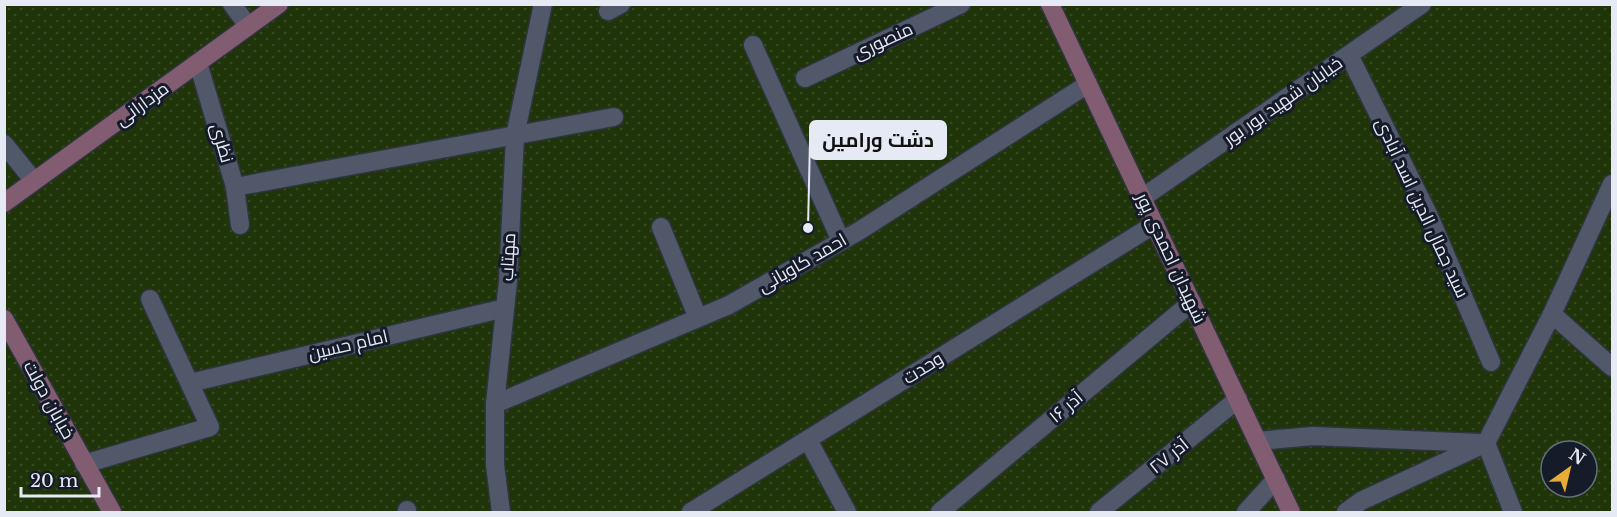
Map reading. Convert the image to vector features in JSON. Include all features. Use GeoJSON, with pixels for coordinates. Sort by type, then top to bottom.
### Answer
{"type":"FeatureCollection","features":[{"type":"Feature","properties":{"kind":"street"},"geometry":{"type":"LineString","coordinates":[[232,4],[248,26]]}},
{"type":"Feature","properties":{"kind":"street","name":"مزدارانی"},"geometry":{"type":"LineString","coordinates":[[4,203],[279,4]]}},
{"type":"Feature","properties":{"kind":"street","name":"مهتاب"},"geometry":{"type":"LineString","coordinates":[[501,513],[495,465],[495,404],[505,308],[514,136],[543,4]]}},
{"type":"Feature","properties":{"kind":"street","name":"منصوری"},"geometry":{"type":"LineString","coordinates":[[806,78],[961,4]]}},
{"type":"Feature","properties":{"kind":"street","name":"شهیدان احمدی پور"},"geometry":{"type":"LineString","coordinates":[[1050,4],[1292,513]]}},
{"type":"Feature","properties":{"kind":"street","name":"خیابان شهید بور بور"},"geometry":{"type":"LineString","coordinates":[[1143,198],[1416,6]]}},
{"type":"Feature","properties":{"kind":"street"},"geometry":{"type":"LineString","coordinates":[[753,45],[841,241]]}},
{"type":"Feature","properties":{"kind":"street","name":"سید جمال الدین اسد آبادی"},"geometry":{"type":"LineString","coordinates":[[1349,55],[1429,216],[1491,362]]}},
{"type":"Feature","properties":{"kind":"street","name":"نظری"},"geometry":{"type":"LineString","coordinates":[[198,63],[235,187],[240,225]]}},
{"type":"Feature","properties":{"kind":"street","name":"احمد کاویانی"},"geometry":{"type":"LineString","coordinates":[[495,404],[729,305],[841,241],[1088,84]]}},
{"type":"Feature","properties":{"kind":"street"},"geometry":{"type":"LineString","coordinates":[[235,187],[614,117]]}},
{"type":"Feature","properties":{"kind":"street"},"geometry":{"type":"LineString","coordinates":[[4,144],[34,181]]}},
{"type":"Feature","properties":{"kind":"street"},"geometry":{"type":"LineString","coordinates":[[1346,513],[1361,501],[1486,443],[1552,314],[1612,184]]}},
{"type":"Feature","properties":{"kind":"street","name":"وحدت"},"geometry":{"type":"LineString","coordinates":[[692,513],[1155,224]]}},
{"type":"Feature","properties":{"kind":"street"},"geometry":{"type":"LineString","coordinates":[[661,227],[698,318]]}},
{"type":"Feature","properties":{"kind":"street"},"geometry":{"type":"LineString","coordinates":[[84,464],[210,427],[150,299]]}},
{"type":"Feature","properties":{"kind":"street","name":"۱۶ آذر"},"geometry":{"type":"LineString","coordinates":[[940,513],[1192,302]]}},
{"type":"Feature","properties":{"kind":"street","name":"امام حسین"},"geometry":{"type":"LineString","coordinates":[[190,383],[505,308]]}},
{"type":"Feature","properties":{"kind":"street"},"geometry":{"type":"LineString","coordinates":[[1552,314],[1612,367]]}},
{"type":"Feature","properties":{"kind":"street","name":"خیابان دولت"},"geometry":{"type":"LineString","coordinates":[[4,319],[112,513]]}},
{"type":"Feature","properties":{"kind":"street","name":"۲۷ آذر"},"geometry":{"type":"LineString","coordinates":[[1099,513],[1238,399]]}},
{"type":"Feature","properties":{"kind":"street"},"geometry":{"type":"LineString","coordinates":[[1258,441],[1313,436],[1486,443]]}},
{"type":"Feature","properties":{"kind":"street"},"geometry":{"type":"LineString","coordinates":[[808,440],[847,513]]}},
{"type":"Feature","properties":{"kind":"street"},"geometry":{"type":"LineString","coordinates":[[1486,443],[1513,513]]}},
{"type":"Feature","properties":{"kind":"street"},"geometry":{"type":"LineString","coordinates":[[1246,513],[1276,479]]}},
{"type":"Feature","properties":{"kind":"green space"},"geometry":{"type":"Polygon","coordinates":[[[4,5],[1612,5],[1612,512],[5,512],[4,5]]]}},
{"type":"Feature","properties":{"kind":"place","name":"دشت ورامین"},"geometry":{"type":"Point","coordinates":[808,228]}}]}
